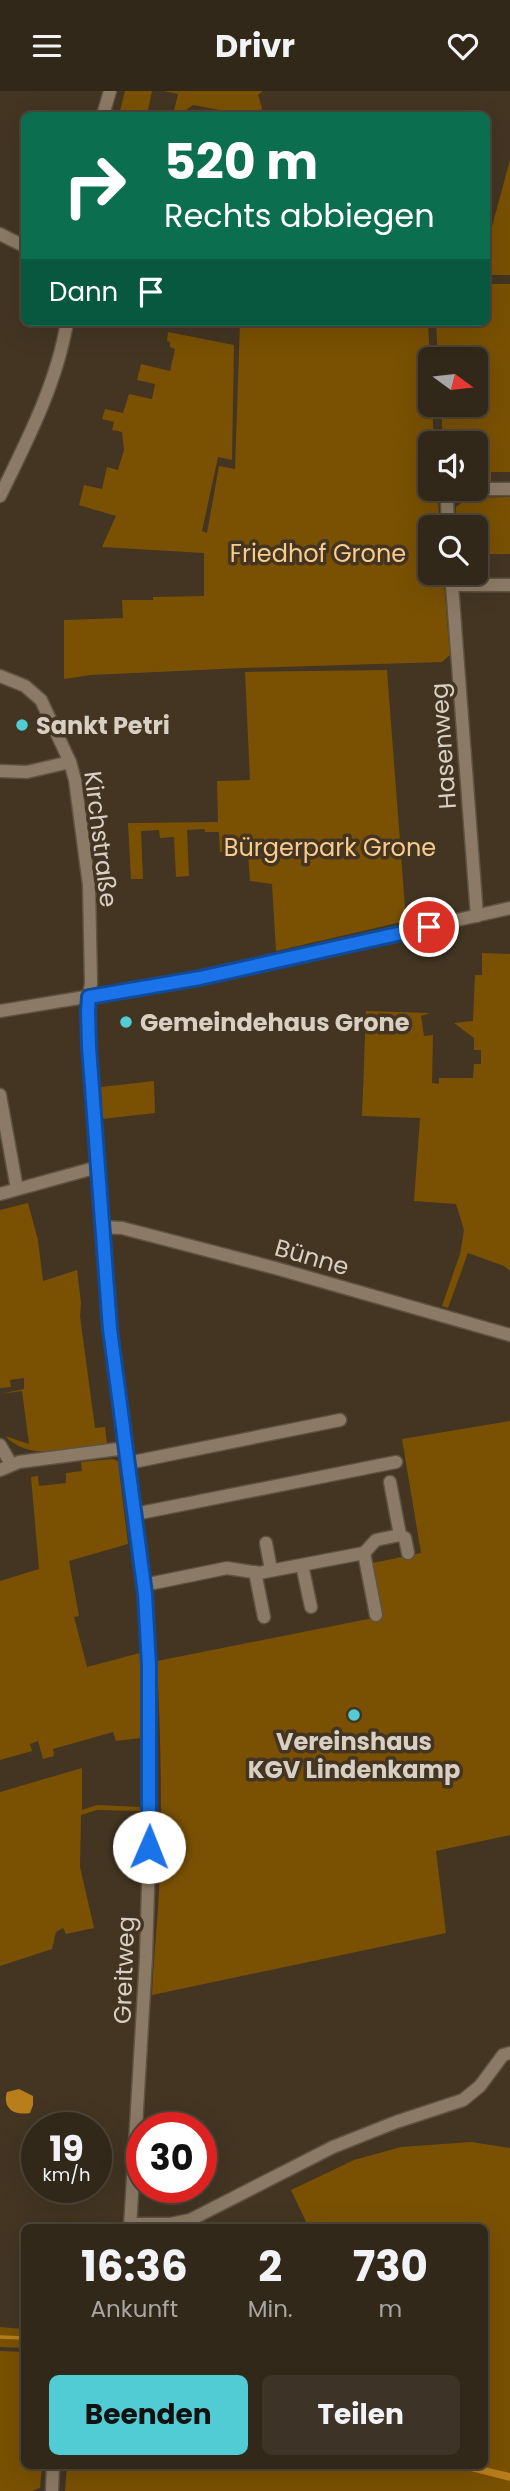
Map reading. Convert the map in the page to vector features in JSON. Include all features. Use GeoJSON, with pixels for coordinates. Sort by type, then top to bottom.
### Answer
{"type":"FeatureCollection","features":[{"type":"Feature","properties":{"kind":"street"},"geometry":{"type":"LineString","coordinates":[[104,112],[110,91]]}},
{"type":"Feature","properties":{"kind":"street"},"geometry":{"type":"LineString","coordinates":[[0,234],[21,244]]}},
{"type":"Feature","properties":{"kind":"street"},"geometry":{"type":"LineString","coordinates":[[0,496],[24,448],[46,394],[66,326]]}},
{"type":"Feature","properties":{"kind":"street"},"geometry":{"type":"LineString","coordinates":[[448,515],[449,493],[467,489],[510,489]]}},
{"type":"Feature","properties":{"kind":"street"},"geometry":{"type":"LineString","coordinates":[[488,583],[510,585]]}},
{"type":"Feature","properties":{"kind":"street","name":"Hasenweg"},"geometry":{"type":"LineString","coordinates":[[451,585],[477,916]]}},
{"type":"Feature","properties":{"kind":"street","name":"Kirchstraße"},"geometry":{"type":"LineString","coordinates":[[0,675],[25,686],[41,700],[70,762],[75,780],[89,885],[92,983],[89,997]]}},
{"type":"Feature","properties":{"kind":"street"},"geometry":{"type":"LineString","coordinates":[[0,771],[27,772],[70,762]]}},
{"type":"Feature","properties":{"kind":"street"},"geometry":{"type":"LineString","coordinates":[[0,1011],[200,978],[510,908]]}},
{"type":"Feature","properties":{"kind":"street","name":"Greitweg"},"geometry":{"type":"LineString","coordinates":[[89,997],[102,1227],[115,1370],[145,1585],[149,1665],[150,1819],[146,1957],[130,2224]]}},
{"type":"Feature","properties":{"kind":"street"},"geometry":{"type":"LineString","coordinates":[[0,1095],[18,1189]]}},
{"type":"Feature","properties":{"kind":"street"},"geometry":{"type":"LineString","coordinates":[[0,1194],[98,1167]]}},
{"type":"Feature","properties":{"kind":"street","name":"Bünne"},"geometry":{"type":"LineString","coordinates":[[102,1227],[122,1228],[275,1268],[510,1335]]}},
{"type":"Feature","properties":{"kind":"street"},"geometry":{"type":"LineString","coordinates":[[128,1463],[340,1420]]}},
{"type":"Feature","properties":{"kind":"street"},"geometry":{"type":"LineString","coordinates":[[0,1445],[6,1467],[126,1448]]}},
{"type":"Feature","properties":{"kind":"street"},"geometry":{"type":"LineString","coordinates":[[135,1514],[396,1462]]}},
{"type":"Feature","properties":{"kind":"street"},"geometry":{"type":"LineString","coordinates":[[390,1482],[400,1535]]}},
{"type":"Feature","properties":{"kind":"street"},"geometry":{"type":"LineString","coordinates":[[145,1585],[227,1568],[255,1572],[364,1553],[376,1540],[400,1535],[405,1538],[408,1553]]}},
{"type":"Feature","properties":{"kind":"street"},"geometry":{"type":"LineString","coordinates":[[265,1543],[271,1570]]}},
{"type":"Feature","properties":{"kind":"street"},"geometry":{"type":"LineString","coordinates":[[364,1553],[376,1615]]}},
{"type":"Feature","properties":{"kind":"street"},"geometry":{"type":"LineString","coordinates":[[302,1565],[311,1607]]}},
{"type":"Feature","properties":{"kind":"street"},"geometry":{"type":"LineString","coordinates":[[255,1572],[264,1617]]}},
{"type":"Feature","properties":{"kind":"street"},"geometry":{"type":"LineString","coordinates":[[170,2224],[198,2217],[342,2143],[463,2100],[480,2086],[503,2055],[510,2053]]}},
{"type":"Feature","properties":{"kind":"street"},"geometry":{"type":"LineString","coordinates":[[52,2491],[53,2469]]}},
{"type":"Feature","properties":{"kind":"green space"},"geometry":{"type":"Polygon","coordinates":[[[125,91],[152,91],[148,112],[120,112],[125,91]]]}},
{"type":"Feature","properties":{"kind":"green space"},"geometry":{"type":"Polygon","coordinates":[[[164,91],[263,91],[258,95],[262,108],[261,112],[230,112],[193,105],[185,112],[174,112],[178,94],[164,91]]]}},
{"type":"Feature","properties":{"kind":"green space"},"geometry":{"type":"Polygon","coordinates":[[[510,160],[510,275],[490,275],[490,234],[510,160]]]}},
{"type":"Feature","properties":{"kind":"green space"},"geometry":{"type":"Polygon","coordinates":[[[490,284],[510,284],[510,472],[491,472],[491,481],[488,481],[488,431],[442,431],[442,417],[488,417],[488,347],[437,347],[436,326],[490,326],[490,284]]]}},
{"type":"Feature","properties":{"kind":"green space","name":"Friedhof Grone"},"geometry":{"type":"Polygon","coordinates":[[[240,326],[428,326],[429,347],[418,347],[418,417],[433,417],[433,431],[418,431],[418,501],[438,501],[439,515],[418,515],[418,585],[444,585],[450,655],[442,662],[243,668],[91,675],[64,679],[64,620],[123,618],[122,600],[204,596],[204,553],[102,547],[116,516],[79,505],[84,485],[102,489],[107,467],[118,470],[124,450],[122,432],[112,430],[114,422],[102,419],[105,409],[123,413],[129,394],[152,399],[155,384],[137,380],[141,364],[170,371],[175,349],[170,347],[170,342],[167,341],[168,332],[234,345],[232,460],[218,457],[202,531],[207,533],[219,466],[235,469],[240,326]]]}},
{"type":"Feature","properties":{"kind":"green space"},"geometry":{"type":"Polygon","coordinates":[[[510,497],[510,554],[488,554],[488,515],[456,515],[456,507],[464,501],[488,501],[488,498],[510,497]]]}},
{"type":"Feature","properties":{"kind":"green space","name":"Bürgerpark Grone"},"geometry":{"type":"Polygon","coordinates":[[[387,670],[406,921],[276,951],[272,884],[250,881],[248,853],[220,852],[219,832],[205,832],[204,829],[187,830],[189,876],[176,877],[174,837],[160,838],[159,830],[141,831],[143,879],[131,879],[128,823],[218,822],[217,781],[250,780],[245,672],[387,670]]]}},
{"type":"Feature","properties":{"kind":"green space"},"geometry":{"type":"Polygon","coordinates":[[[482,953],[510,954],[510,1271],[504,1266],[468,1253],[448,1308],[442,1306],[460,1254],[464,1230],[456,1204],[414,1201],[420,1118],[362,1116],[366,1011],[430,1013],[421,1016],[424,1036],[433,1035],[432,1083],[439,1084],[439,1078],[473,1078],[474,1064],[481,1064],[481,1050],[474,1050],[474,1038],[454,1023],[473,1021],[475,975],[482,975],[482,953]]]}},
{"type":"Feature","properties":{"kind":"green space"},"geometry":{"type":"Polygon","coordinates":[[[154,1081],[155,1113],[102,1119],[101,1087],[154,1081]]]}},
{"type":"Feature","properties":{"kind":"green space"},"geometry":{"type":"Polygon","coordinates":[[[28,1203],[38,1240],[43,1281],[77,1270],[80,1316],[95,1428],[105,1427],[107,1444],[53,1452],[40,1451],[15,1444],[5,1436],[29,1444],[22,1391],[0,1394],[24,1389],[24,1378],[10,1380],[11,1387],[0,1388],[0,1210],[28,1203]]]}},
{"type":"Feature","properties":{"kind":"green space"},"geometry":{"type":"Polygon","coordinates":[[[510,1421],[510,1835],[436,1851],[446,1933],[152,1995],[161,1847],[157,1661],[378,1617],[368,1564],[421,1553],[402,1439],[510,1421]]]}},
{"type":"Feature","properties":{"kind":"green space"},"geometry":{"type":"Polygon","coordinates":[[[113,1459],[118,1461],[128,1544],[69,1561],[79,1616],[74,1617],[87,1667],[140,1653],[141,1738],[116,1741],[113,1732],[53,1749],[54,1756],[43,1759],[38,1741],[30,1744],[32,1751],[0,1760],[0,1581],[39,1569],[31,1477],[38,1476],[39,1486],[66,1483],[66,1473],[82,1471],[81,1462],[113,1459]]]}},
{"type":"Feature","properties":{"kind":"green space"},"geometry":{"type":"Polygon","coordinates":[[[82,1768],[82,1810],[97,1805],[140,1807],[140,1811],[97,1810],[81,1815],[80,1867],[94,1928],[66,1934],[63,1928],[56,1932],[52,1949],[0,1966],[0,1792],[82,1768]]]}},
{"type":"Feature","properties":{"kind":"green space"},"geometry":{"type":"Polygon","coordinates":[[[471,2142],[510,2148],[510,2491],[65,2491],[67,2469],[488,2469],[488,2224],[307,2224],[291,2190],[354,2160],[401,2147],[471,2142]]]}},
{"type":"Feature","properties":{"kind":"green space"},"geometry":{"type":"Polygon","coordinates":[[[0,2327],[21,2329],[21,2348],[0,2347],[0,2327]]]}},
{"type":"Feature","properties":{"kind":"green space"},"geometry":{"type":"Polygon","coordinates":[[[0,2351],[21,2352],[21,2469],[42,2469],[40,2488],[32,2491],[0,2491],[0,2351]]]}},
{"type":"Feature","properties":{"kind":"shaded area"},"geometry":{"type":"Polygon","coordinates":[[[19,2089],[33,2096],[30,2112],[21,2113],[11,2110],[6,2102],[7,2092],[19,2089]]]}},
{"type":"Feature","properties":{"kind":"shaded area"},"geometry":{"type":"Polygon","coordinates":[[[488,2468],[510,2473],[510,2481],[463,2469],[488,2468]]]}},
{"type":"Feature","properties":{"kind":"waterway"},"geometry":{"type":"LineString","coordinates":[[0,2337],[21,2338]]}},
{"type":"Feature","properties":{"kind":"place","name":"Sankt Petri"},"geometry":{"type":"Point","coordinates":[22,725]}},
{"type":"Feature","properties":{"kind":"place","name":"Gemeindehaus Grone"},"geometry":{"type":"Point","coordinates":[126,1022]}},
{"type":"Feature","properties":{"kind":"place","name":"Vereinshaus KGV Lindenkamp"},"geometry":{"type":"Point","coordinates":[354,1715]}},
{"type":"Feature","properties":{"kind":"route"},"geometry":{"type":"LineString","coordinates":[[149,1847],[149,1665],[145,1594],[108,1308],[89,1047],[89,997],[200,978],[429,927]]}}]}
